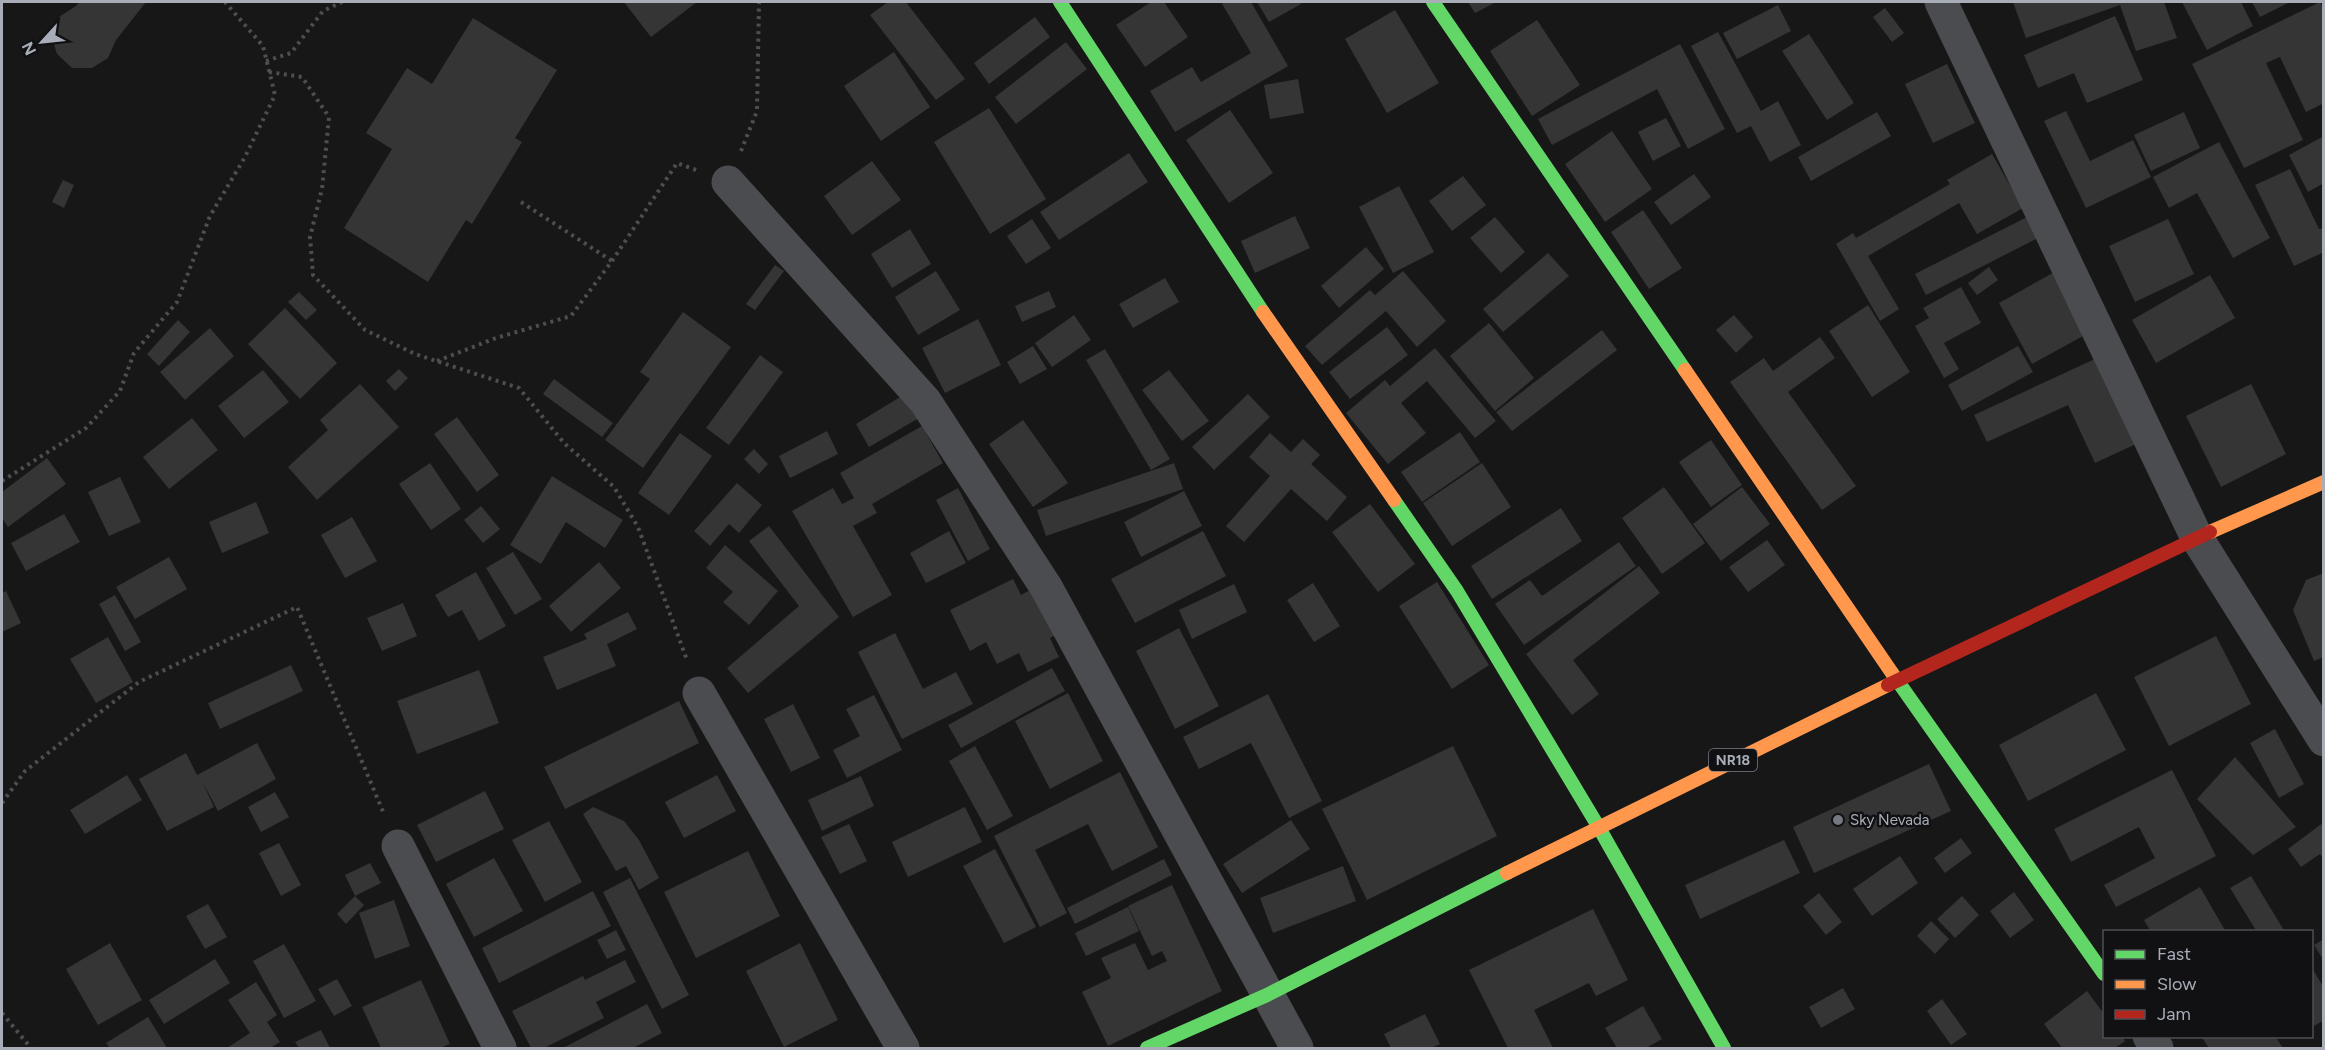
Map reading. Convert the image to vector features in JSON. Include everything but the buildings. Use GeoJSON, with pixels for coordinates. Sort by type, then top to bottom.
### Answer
{"type":"FeatureCollection","features":[{"type":"Feature","properties":{"kind":"street"},"geometry":{"type":"LineString","coordinates":[[1060,2],[1258,304],[1457,591],[1598,826],[1724,1048]]}},
{"type":"Feature","properties":{"kind":"street"},"geometry":{"type":"LineString","coordinates":[[1433,2],[1897,680],[2103,973]]}},
{"type":"Feature","properties":{"kind":"street"},"geometry":{"type":"LineString","coordinates":[[1941,2],[2198,538],[2324,740]]}},
{"type":"Feature","properties":{"kind":"street"},"geometry":{"type":"LineString","coordinates":[[728,182],[925,401],[1046,587],[1297,1048]]}},
{"type":"Feature","properties":{"kind":"street","name":"NR18"},"geometry":{"type":"LineString","coordinates":[[1148,1048],[1268,995],[1598,826],[1897,680],[2198,538],[2324,482]]}},
{"type":"Feature","properties":{"kind":"street"},"geometry":{"type":"LineString","coordinates":[[699,693],[903,1048]]}},
{"type":"Feature","properties":{"kind":"street"},"geometry":{"type":"LineString","coordinates":[[398,846],[500,1048]]}},
{"type":"Feature","properties":{"kind":"path"},"geometry":{"type":"LineString","coordinates":[[2,481],[86,428],[120,391],[134,354],[177,302],[210,216],[245,157],[275,95],[263,46],[225,2]]}},
{"type":"Feature","properties":{"kind":"path"},"geometry":{"type":"LineString","coordinates":[[266,61],[291,53],[323,10],[342,2]]}},
{"type":"Feature","properties":{"kind":"path"},"geometry":{"type":"LineString","coordinates":[[437,361],[496,338],[571,316],[612,261],[677,162],[728,182],[757,111],[759,2]]}},
{"type":"Feature","properties":{"kind":"path"},"geometry":{"type":"LineString","coordinates":[[269,72],[302,77],[329,117],[322,189],[310,237],[313,275],[365,330],[415,354],[519,388],[564,443],[614,487],[638,527],[699,693]]}},
{"type":"Feature","properties":{"kind":"path"},"geometry":{"type":"LineString","coordinates":[[521,202],[612,261]]}},
{"type":"Feature","properties":{"kind":"path"},"geometry":{"type":"LineString","coordinates":[[2,803],[25,771],[139,682],[297,608],[398,846]]}},
{"type":"Feature","properties":{"kind":"path"},"geometry":{"type":"LineString","coordinates":[[2,1013],[31,1048]]}},
{"type":"Feature","properties":{"kind":"traffic: fast"},"geometry":{"type":"LineString","coordinates":[[1060,2],[1263,312]]}},
{"type":"Feature","properties":{"kind":"traffic: fast"},"geometry":{"type":"LineString","coordinates":[[1433,2],[1685,370]]}},
{"type":"Feature","properties":{"kind":"traffic: fast"},"geometry":{"type":"LineString","coordinates":[[1394,500],[1457,591],[1598,826],[1724,1048]]}},
{"type":"Feature","properties":{"kind":"traffic: fast"},"geometry":{"type":"LineString","coordinates":[[1892,673],[2103,973]]}},
{"type":"Feature","properties":{"kind":"traffic: fast"},"geometry":{"type":"LineString","coordinates":[[1147,1048],[1267,995],[1507,873]]}},
{"type":"Feature","properties":{"kind":"traffic: slow"},"geometry":{"type":"LineString","coordinates":[[1263,312],[1394,500]]}},
{"type":"Feature","properties":{"kind":"traffic: slow"},"geometry":{"type":"LineString","coordinates":[[1685,370],[1892,673]]}},
{"type":"Feature","properties":{"kind":"traffic: slow"},"geometry":{"type":"LineString","coordinates":[[2210,532],[2324,482]]}},
{"type":"Feature","properties":{"kind":"traffic: slow"},"geometry":{"type":"LineString","coordinates":[[1507,873],[1888,685]]}},
{"type":"Feature","properties":{"kind":"traffic: jam"},"geometry":{"type":"LineString","coordinates":[[1888,685],[2210,532]]}},
{"type":"Feature","properties":{"kind":"place","name":"Sky Nevada"},"geometry":{"type":"Point","coordinates":[1838,820]}}]}
